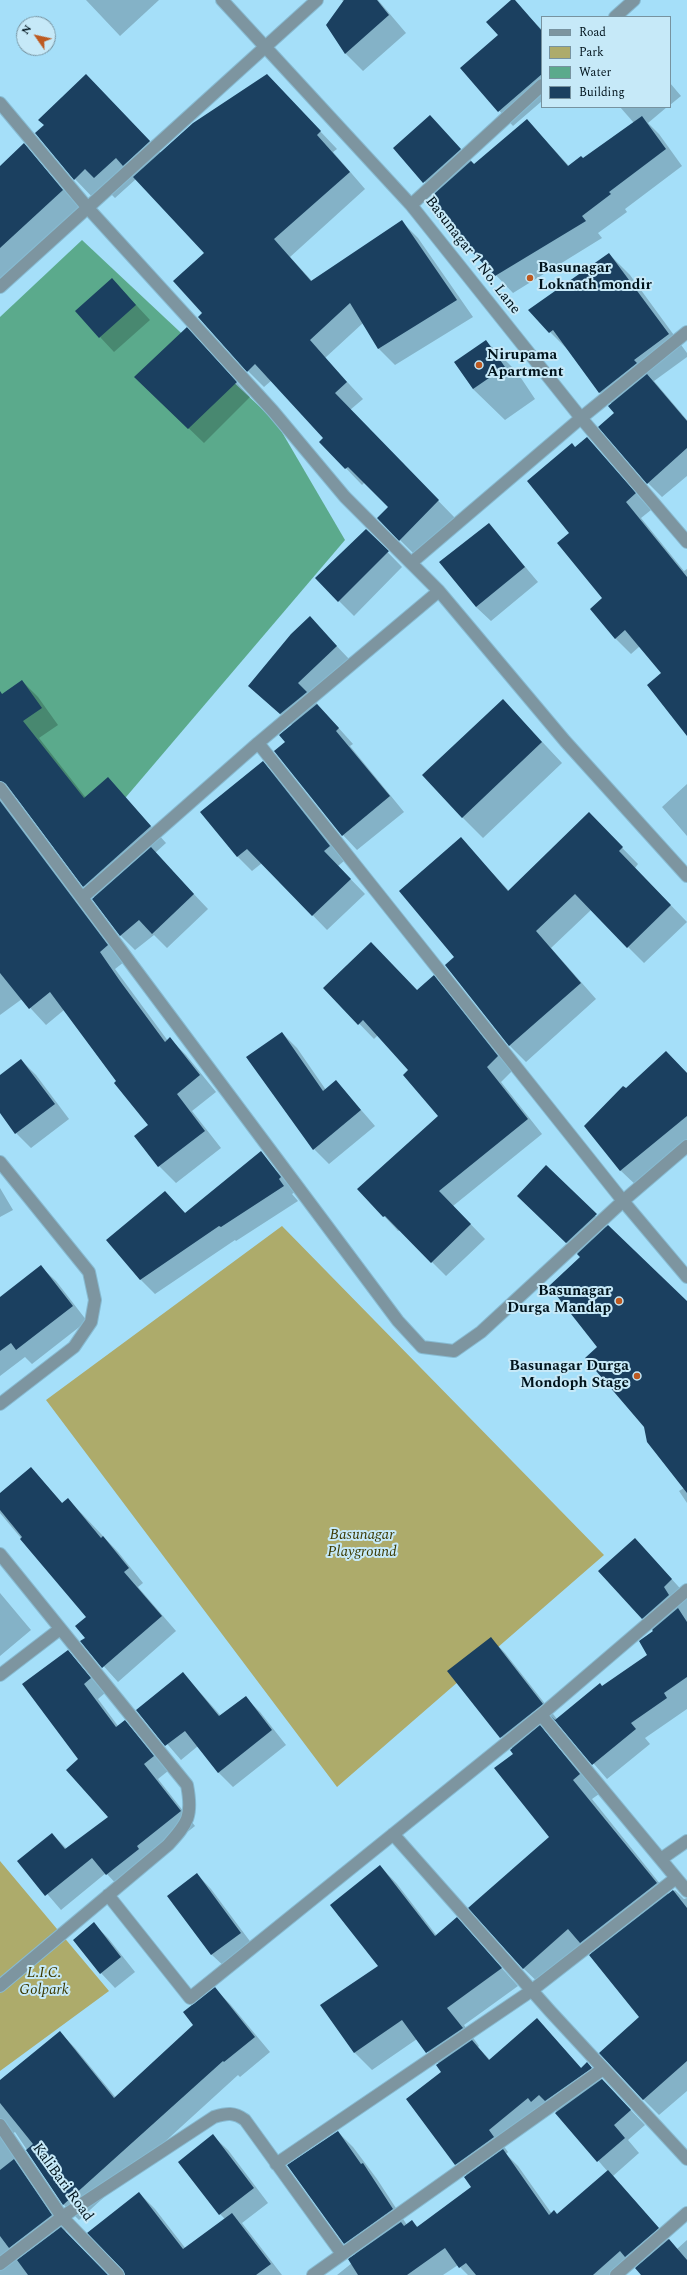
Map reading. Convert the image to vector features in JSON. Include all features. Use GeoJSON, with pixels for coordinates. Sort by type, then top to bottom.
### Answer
{"type":"FeatureCollection","features":[{"type":"Feature","properties":{"kind":"street","name":"Basunagar 1 No. Lane"},"geometry":{"type":"LineString","coordinates":[[222,0],[338,128],[412,205],[581,418],[687,542]]}},
{"type":"Feature","properties":{"kind":"street"},"geometry":{"type":"LineString","coordinates":[[0,287],[87,207],[181,125],[265,46],[317,0]]}},
{"type":"Feature","properties":{"kind":"street"},"geometry":{"type":"LineString","coordinates":[[616,16],[634,0]]}},
{"type":"Feature","properties":{"kind":"street"},"geometry":{"type":"LineString","coordinates":[[412,205],[541,86]]}},
{"type":"Feature","properties":{"kind":"street"},"geometry":{"type":"LineString","coordinates":[[0,103],[87,207],[273,411],[345,497],[439,591],[565,741],[687,876]]}},
{"type":"Feature","properties":{"kind":"street"},"geometry":{"type":"LineString","coordinates":[[411,563],[581,418],[687,332]]}},
{"type":"Feature","properties":{"kind":"street"},"geometry":{"type":"LineString","coordinates":[[83,897],[258,743],[439,591]]}},
{"type":"Feature","properties":{"kind":"street"},"geometry":{"type":"LineString","coordinates":[[258,743],[623,1201],[687,1277]]}},
{"type":"Feature","properties":{"kind":"street"},"geometry":{"type":"LineString","coordinates":[[0,788],[83,897],[398,1321],[422,1347],[454,1351],[481,1332],[623,1201],[687,1146]]}},
{"type":"Feature","properties":{"kind":"street"},"geometry":{"type":"LineString","coordinates":[[0,1162],[88,1272],[95,1300],[91,1322],[74,1347],[0,1404]]}},
{"type":"Feature","properties":{"kind":"street"},"geometry":{"type":"LineString","coordinates":[[0,1554],[187,1786],[191,1805],[186,1824],[168,1845],[0,1986]]}},
{"type":"Feature","properties":{"kind":"street"},"geometry":{"type":"LineString","coordinates":[[108,1895],[190,1998],[542,1714],[687,1590]]}},
{"type":"Feature","properties":{"kind":"street"},"geometry":{"type":"LineString","coordinates":[[0,1675],[60,1629]]}},
{"type":"Feature","properties":{"kind":"street"},"geometry":{"type":"LineString","coordinates":[[542,1714],[687,1891]]}},
{"type":"Feature","properties":{"kind":"street"},"geometry":{"type":"LineString","coordinates":[[393,1834],[531,1990],[687,2159]]}},
{"type":"Feature","properties":{"kind":"street"},"geometry":{"type":"LineString","coordinates":[[661,1859],[687,1841]]}},
{"type":"Feature","properties":{"kind":"street"},"geometry":{"type":"LineString","coordinates":[[276,2164],[531,1990],[676,1878]]}},
{"type":"Feature","properties":{"kind":"street"},"geometry":{"type":"LineString","coordinates":[[313,2275],[603,2069]]}},
{"type":"Feature","properties":{"kind":"street"},"geometry":{"type":"LineString","coordinates":[[0,2264],[62,2217],[214,2117],[226,2113],[238,2114],[245,2120],[342,2254]]}},
{"type":"Feature","properties":{"kind":"street","name":"KaliBari Road"},"geometry":{"type":"LineString","coordinates":[[0,2124],[62,2217],[118,2275]]}},
{"type":"Feature","properties":{"kind":"street"},"geometry":{"type":"LineString","coordinates":[[616,2275],[687,2213]]}},
{"type":"Feature","properties":{"kind":"green space","name":"Basunagar Playground"},"geometry":{"type":"Polygon","coordinates":[[[282,1226],[604,1555],[337,1787],[46,1400],[282,1226]]]}},
{"type":"Feature","properties":{"kind":"green space","name":"L.I.C. Golpark"},"geometry":{"type":"Polygon","coordinates":[[[0,1861],[109,1991],[0,2071],[0,1861]]]}},
{"type":"Feature","properties":{"kind":"water"},"geometry":{"type":"Polygon","coordinates":[[[82,240],[276,422],[345,540],[86,844],[0,735],[0,317],[82,240]]]}},
{"type":"Feature","properties":{"kind":"building"},"geometry":{"type":"Polygon","coordinates":[[[344,0],[377,0],[389,15],[345,54],[326,25],[344,0]]]}},
{"type":"Feature","properties":{"kind":"building"},"geometry":{"type":"Polygon","coordinates":[[[511,0],[515,0],[541,30],[541,75],[498,112],[460,68],[498,35],[486,22],[511,0]]]}},
{"type":"Feature","properties":{"kind":"building"},"geometry":{"type":"Polygon","coordinates":[[[86,74],[150,141],[123,166],[116,158],[94,178],[85,169],[74,180],[35,133],[44,125],[38,120],[86,74]]]}},
{"type":"Feature","properties":{"kind":"building"},"geometry":{"type":"Polygon","coordinates":[[[267,74],[321,131],[317,135],[350,172],[274,239],[311,281],[402,220],[457,300],[378,349],[350,303],[310,340],[347,382],[335,393],[439,500],[399,541],[377,518],[388,507],[348,467],[345,469],[319,442],[323,438],[255,364],[247,372],[198,317],[202,313],[173,281],[204,253],[133,177],[193,123],[267,74]]]}},
{"type":"Feature","properties":{"kind":"building"},"geometry":{"type":"Polygon","coordinates":[[[430,115],[461,149],[423,183],[393,148],[430,115]]]}},
{"type":"Feature","properties":{"kind":"building"},"geometry":{"type":"Polygon","coordinates":[[[642,116],[666,149],[609,192],[611,194],[582,216],[586,221],[495,276],[426,204],[436,198],[433,195],[471,161],[474,164],[527,119],[568,166],[581,156],[583,158],[642,116]]]}},
{"type":"Feature","properties":{"kind":"building"},"geometry":{"type":"Polygon","coordinates":[[[24,143],[63,190],[0,248],[0,166],[24,143]]]}},
{"type":"Feature","properties":{"kind":"building"},"geometry":{"type":"Polygon","coordinates":[[[609,253],[669,334],[634,360],[637,363],[599,393],[553,330],[549,333],[528,310],[609,253]]]}},
{"type":"Feature","properties":{"kind":"building"},"geometry":{"type":"Polygon","coordinates":[[[112,278],[136,305],[99,338],[75,311],[112,278]]]}},
{"type":"Feature","properties":{"kind":"building"},"geometry":{"type":"Polygon","coordinates":[[[187,327],[237,382],[188,429],[134,377],[187,327]]]}},
{"type":"Feature","properties":{"kind":"building","name":"Nirupama Apartment"},"geometry":{"type":"Polygon","coordinates":[[[486,340],[505,367],[473,389],[454,362],[486,340]]]}},
{"type":"Feature","properties":{"kind":"building"},"geometry":{"type":"Polygon","coordinates":[[[647,374],[687,421],[687,448],[647,484],[598,427],[614,413],[608,406],[647,374]]]}},
{"type":"Feature","properties":{"kind":"building"},"geometry":{"type":"Polygon","coordinates":[[[587,437],[636,493],[626,502],[687,577],[687,736],[647,685],[661,673],[625,630],[615,639],[590,609],[602,598],[557,543],[569,533],[527,481],[572,443],[575,447],[587,437]]]}},
{"type":"Feature","properties":{"kind":"building"},"geometry":{"type":"Polygon","coordinates":[[[489,523],[525,567],[476,607],[439,562],[489,523]]]}},
{"type":"Feature","properties":{"kind":"building"},"geometry":{"type":"Polygon","coordinates":[[[366,529],[389,551],[338,602],[315,578],[366,529]]]}},
{"type":"Feature","properties":{"kind":"building"},"geometry":{"type":"Polygon","coordinates":[[[310,616],[337,646],[298,683],[307,692],[280,714],[248,686],[291,634],[310,616]]]}},
{"type":"Feature","properties":{"kind":"building"},"geometry":{"type":"Polygon","coordinates":[[[22,680],[42,708],[23,721],[84,798],[108,777],[151,826],[83,887],[6,784],[0,781],[0,691],[2,694],[22,680]]]}},
{"type":"Feature","properties":{"kind":"building"},"geometry":{"type":"Polygon","coordinates":[[[503,699],[542,742],[462,818],[422,775],[503,699]]]}},
{"type":"Feature","properties":{"kind":"building"},"geometry":{"type":"Polygon","coordinates":[[[317,704],[339,728],[336,731],[390,796],[342,836],[274,751],[285,742],[279,735],[317,704]]]}},
{"type":"Feature","properties":{"kind":"building"},"geometry":{"type":"Polygon","coordinates":[[[263,761],[330,846],[324,851],[351,879],[312,916],[247,849],[237,857],[200,812],[263,761]]]}},
{"type":"Feature","properties":{"kind":"building"},"geometry":{"type":"Polygon","coordinates":[[[0,801],[108,945],[100,952],[120,981],[165,1042],[170,1037],[200,1075],[177,1094],[205,1131],[158,1167],[134,1136],[148,1125],[114,1083],[116,1081],[50,992],[29,1009],[0,973],[0,801]]]}},
{"type":"Feature","properties":{"kind":"building"},"geometry":{"type":"Polygon","coordinates":[[[589,812],[623,847],[619,851],[671,905],[627,948],[575,894],[536,931],[581,983],[509,1046],[445,965],[454,957],[399,891],[461,837],[508,891],[589,812]]]}},
{"type":"Feature","properties":{"kind":"building"},"geometry":{"type":"Polygon","coordinates":[[[151,847],[194,894],[152,934],[139,920],[120,936],[92,899],[151,847]]]}},
{"type":"Feature","properties":{"kind":"building"},"geometry":{"type":"Polygon","coordinates":[[[371,942],[417,990],[434,975],[498,1056],[487,1067],[528,1119],[439,1191],[471,1224],[431,1263],[385,1216],[383,1217],[357,1189],[438,1116],[403,1075],[408,1070],[363,1020],[358,1025],[323,988],[371,942]]]}},
{"type":"Feature","properties":{"kind":"building"},"geometry":{"type":"Polygon","coordinates":[[[282,1032],[323,1091],[336,1080],[361,1110],[313,1150],[246,1057],[282,1032]]]}},
{"type":"Feature","properties":{"kind":"building"},"geometry":{"type":"Polygon","coordinates":[[[666,1051],[687,1073],[687,1116],[620,1171],[584,1126],[623,1086],[626,1088],[666,1051]]]}},
{"type":"Feature","properties":{"kind":"building"},"geometry":{"type":"Polygon","coordinates":[[[21,1059],[55,1104],[15,1134],[0,1113],[0,1075],[21,1059]]]}},
{"type":"Feature","properties":{"kind":"building"},"geometry":{"type":"Polygon","coordinates":[[[261,1151],[281,1177],[279,1179],[284,1186],[221,1227],[219,1226],[140,1280],[106,1240],[165,1191],[185,1213],[261,1151]]]}},
{"type":"Feature","properties":{"kind":"building"},"geometry":{"type":"Polygon","coordinates":[[[546,1165],[597,1214],[566,1243],[517,1196],[546,1165]]]}},
{"type":"Feature","properties":{"kind":"building"},"geometry":{"type":"Polygon","coordinates":[[[608,1225],[687,1301],[687,1493],[647,1442],[644,1427],[585,1358],[597,1347],[549,1286],[580,1257],[577,1254],[608,1225]]]}},
{"type":"Feature","properties":{"kind":"building"},"geometry":{"type":"Polygon","coordinates":[[[41,1265],[73,1306],[16,1350],[11,1343],[0,1351],[0,1297],[41,1265]]]}},
{"type":"Feature","properties":{"kind":"building"},"geometry":{"type":"Polygon","coordinates":[[[31,1467],[62,1503],[68,1498],[101,1538],[103,1536],[129,1568],[124,1572],[162,1616],[102,1668],[80,1641],[85,1638],[75,1626],[86,1617],[20,1539],[22,1537],[0,1510],[0,1493],[31,1467]]]}},
{"type":"Feature","properties":{"kind":"building"},"geometry":{"type":"Polygon","coordinates":[[[635,1538],[672,1579],[664,1587],[669,1595],[642,1619],[598,1571],[635,1538]]]}},
{"type":"Feature","properties":{"kind":"building"},"geometry":{"type":"Polygon","coordinates":[[[678,1608],[687,1622],[687,1677],[664,1693],[667,1698],[631,1723],[636,1729],[592,1765],[551,1716],[555,1720],[600,1683],[602,1686],[647,1655],[639,1641],[653,1631],[652,1630],[678,1608]]]}},
{"type":"Feature","properties":{"kind":"building"},"geometry":{"type":"Polygon","coordinates":[[[491,1637],[543,1704],[500,1738],[447,1671],[491,1637]]]}},
{"type":"Feature","properties":{"kind":"building"},"geometry":{"type":"Polygon","coordinates":[[[68,1650],[91,1678],[84,1684],[116,1727],[125,1720],[154,1756],[144,1764],[181,1811],[137,1846],[139,1849],[106,1875],[92,1858],[45,1896],[17,1861],[52,1833],[65,1849],[108,1817],[66,1770],[78,1759],[22,1684],[68,1650]]]}},
{"type":"Feature","properties":{"kind":"building"},"geometry":{"type":"Polygon","coordinates":[[[183,1672],[219,1716],[246,1696],[272,1730],[218,1773],[185,1731],[165,1746],[136,1710],[183,1672]]]}},
{"type":"Feature","properties":{"kind":"building"},"geometry":{"type":"Polygon","coordinates":[[[540,1725],[580,1774],[573,1780],[657,1883],[580,1943],[568,1929],[523,1969],[468,1908],[549,1837],[494,1768],[513,1754],[510,1750],[540,1725]]]}},
{"type":"Feature","properties":{"kind":"building"},"geometry":{"type":"Polygon","coordinates":[[[380,1865],[435,1936],[457,1917],[502,1968],[447,2008],[463,2028],[426,2053],[402,2020],[354,2053],[320,2005],[378,1966],[330,1905],[380,1865]]]}},
{"type":"Feature","properties":{"kind":"building"},"geometry":{"type":"Polygon","coordinates":[[[197,1873],[241,1933],[211,1955],[167,1896],[197,1873]]]}},
{"type":"Feature","properties":{"kind":"building"},"geometry":{"type":"Polygon","coordinates":[[[673,1890],[687,1908],[687,2061],[643,2100],[599,2053],[639,2017],[589,1955],[673,1890]]]}},
{"type":"Feature","properties":{"kind":"building"},"geometry":{"type":"Polygon","coordinates":[[[94,1922],[121,1957],[100,1974],[73,1940],[94,1922]]]}},
{"type":"Feature","properties":{"kind":"building"},"geometry":{"type":"Polygon","coordinates":[[[215,1987],[255,2037],[224,2062],[223,2061],[63,2205],[26,2150],[33,2144],[0,2103],[0,2080],[60,2031],[114,2098],[193,2025],[183,2012],[215,1987]]]}},
{"type":"Feature","properties":{"kind":"building"},"geometry":{"type":"Polygon","coordinates":[[[537,2018],[581,2068],[587,2062],[592,2068],[545,2101],[539,2095],[531,2102],[528,2098],[489,2130],[494,2137],[455,2165],[406,2099],[441,2072],[436,2065],[472,2040],[489,2060],[537,2018]]]}},
{"type":"Feature","properties":{"kind":"building"},"geometry":{"type":"Polygon","coordinates":[[[602,2079],[631,2110],[614,2125],[625,2138],[597,2162],[555,2113],[602,2079]]]}},
{"type":"Feature","properties":{"kind":"building"},"geometry":{"type":"Polygon","coordinates":[[[338,2131],[361,2164],[363,2163],[393,2209],[344,2244],[287,2165],[338,2131]]]}},
{"type":"Feature","properties":{"kind":"building"},"geometry":{"type":"Polygon","coordinates":[[[213,2134],[254,2188],[219,2215],[178,2162],[213,2134]]]}},
{"type":"Feature","properties":{"kind":"building"},"geometry":{"type":"Polygon","coordinates":[[[503,2149],[549,2215],[554,2210],[557,2214],[608,2170],[659,2228],[625,2257],[620,2251],[593,2275],[476,2275],[466,2263],[459,2268],[445,2248],[407,2275],[358,2275],[348,2259],[401,2222],[404,2226],[412,2220],[417,2227],[471,2187],[464,2177],[503,2149]]]}},
{"type":"Feature","properties":{"kind":"building"},"geometry":{"type":"Polygon","coordinates":[[[14,2159],[52,2215],[9,2248],[0,2236],[0,2170],[14,2159]]]}},
{"type":"Feature","properties":{"kind":"building"},"geometry":{"type":"Polygon","coordinates":[[[139,2192],[183,2249],[232,2213],[271,2264],[256,2275],[125,2275],[123,2270],[87,2233],[139,2192]]]}},
{"type":"Feature","properties":{"kind":"building"},"geometry":{"type":"Polygon","coordinates":[[[61,2227],[108,2275],[28,2275],[17,2260],[61,2227]]]}},
{"type":"Feature","properties":{"kind":"building"},"geometry":{"type":"Polygon","coordinates":[[[669,2239],[687,2260],[687,2275],[641,2275],[635,2268],[669,2239]]]}},
{"type":"Feature","properties":{"kind":"place","name":"Basunagar Loknath mondir"},"geometry":{"type":"Point","coordinates":[530,278]}},
{"type":"Feature","properties":{"kind":"place","name":"Nirupama Apartment"},"geometry":{"type":"Point","coordinates":[479,365]}},
{"type":"Feature","properties":{"kind":"place","name":"Basunagar Durga Mandap"},"geometry":{"type":"Point","coordinates":[619,1301]}},
{"type":"Feature","properties":{"kind":"place","name":"Basunagar Durga Mondoph Stage"},"geometry":{"type":"Point","coordinates":[637,1376]}}]}
